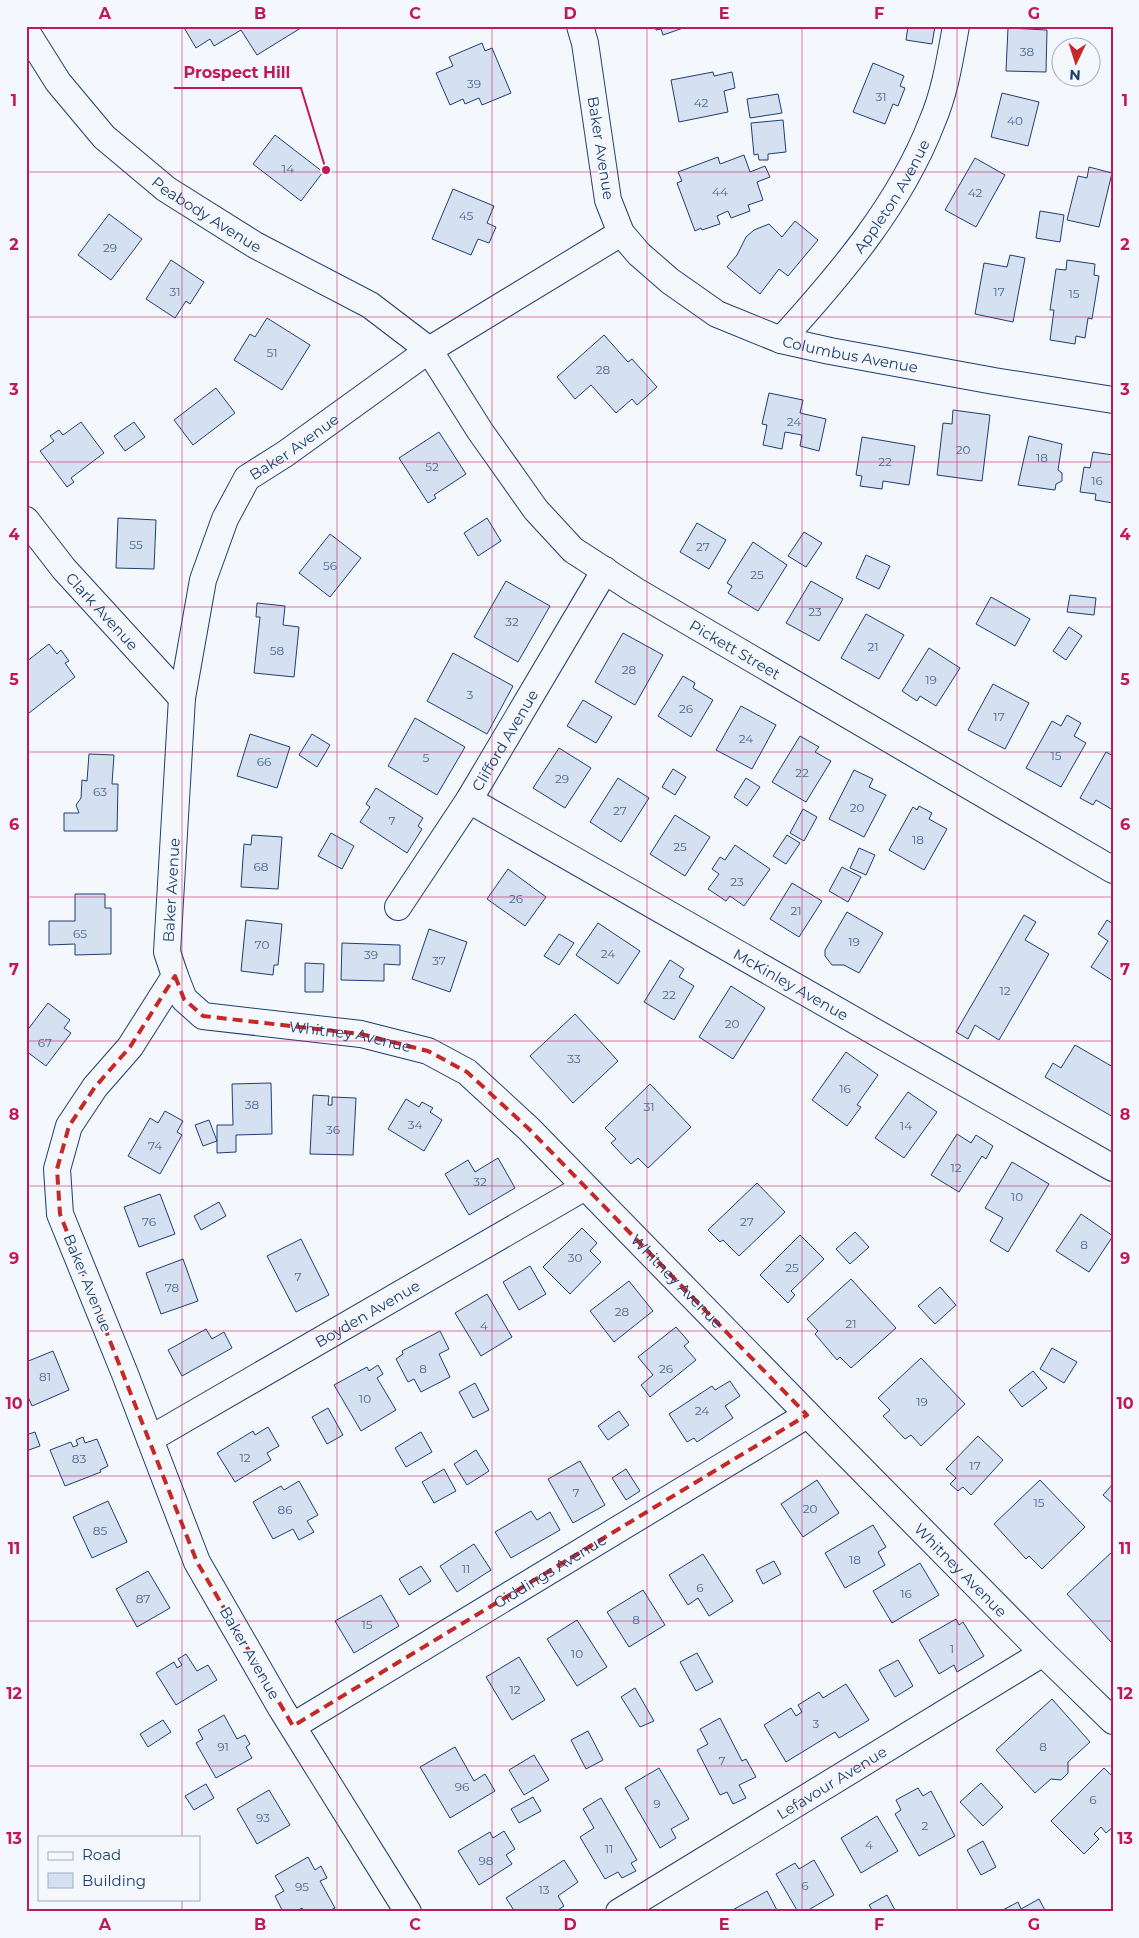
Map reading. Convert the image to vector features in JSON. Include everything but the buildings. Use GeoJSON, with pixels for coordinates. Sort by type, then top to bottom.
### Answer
{"type":"FeatureCollection","features":[{"type":"Feature","properties":{"kind":"street","name":"Baker Avenue"},"geometry":{"type":"LineString","coordinates":[[408,1912],[293,1726],[197,1562],[60,1214],[57,1169],[69,1126],[95,1087],[130,1047],[175,976],[167,952],[182,698],[202,580],[225,519],[247,478],[285,454],[429,350],[622,233],[608,200],[585,44],[580,26]]}},
{"type":"Feature","properties":{"kind":"street","name":"Appleton Avenue"},"geometry":{"type":"LineString","coordinates":[[781,340],[822,295],[858,248],[914,164],[936,112],[949,68],[956,26]]}},
{"type":"Feature","properties":{"kind":"street","name":"Peabody Avenue"},"geometry":{"type":"LineString","coordinates":[[26,31],[58,82],[104,137],[166,189],[255,245],[370,305],[429,350]]}},
{"type":"Feature","properties":{"kind":"street","name":"Columbus Avenue"},"geometry":{"type":"LineString","coordinates":[[622,233],[639,254],[670,281],[717,314],[781,340],[984,380],[1113,400]]}},
{"type":"Feature","properties":{"kind":"street","name":"Pickett Street"},"geometry":{"type":"LineString","coordinates":[[429,350],[480,431],[536,510],[573,550],[636,591],[1113,870]]}},
{"type":"Feature","properties":{"kind":"street","name":"Clark Avenue"},"geometry":{"type":"LineString","coordinates":[[26,520],[64,570],[182,698]]}},
{"type":"Feature","properties":{"kind":"street","name":"Clifford Avenue"},"geometry":{"type":"LineString","coordinates":[[398,906],[469,800],[605,570]]}},
{"type":"Feature","properties":{"kind":"street","name":"McKinley Avenue"},"geometry":{"type":"LineString","coordinates":[[469,800],[1113,1168]]}},
{"type":"Feature","properties":{"kind":"street","name":"Whitney Avenue"},"geometry":{"type":"LineString","coordinates":[[175,976],[184,999],[203,1016],[361,1034],[428,1051],[467,1072],[529,1129],[1043,1653],[1113,1720]]}},
{"type":"Feature","properties":{"kind":"street","name":"Boyden Avenue"},"geometry":{"type":"LineString","coordinates":[[150,1439],[585,1187]]}},
{"type":"Feature","properties":{"kind":"street","name":"Giddings Avenue"},"geometry":{"type":"LineString","coordinates":[[293,1726],[808,1414]]}},
{"type":"Feature","properties":{"kind":"street","name":"Lefavour Avenue"},"geometry":{"type":"LineString","coordinates":[[619,1912],[1043,1653]]}},
{"type":"Feature","properties":{"kind":"highlighted area"},"geometry":{"type":"Polygon","coordinates":[[[175,976],[184,999],[203,1016],[361,1034],[428,1051],[467,1072],[529,1129],[807,1415],[293,1726],[197,1562],[60,1214],[57,1169],[69,1126],[95,1087],[130,1047],[175,976]]]}},
{"type":"Feature","properties":{"kind":"place","name":"Prospect Hill"},"geometry":{"type":"Point","coordinates":[326,170]}}]}
